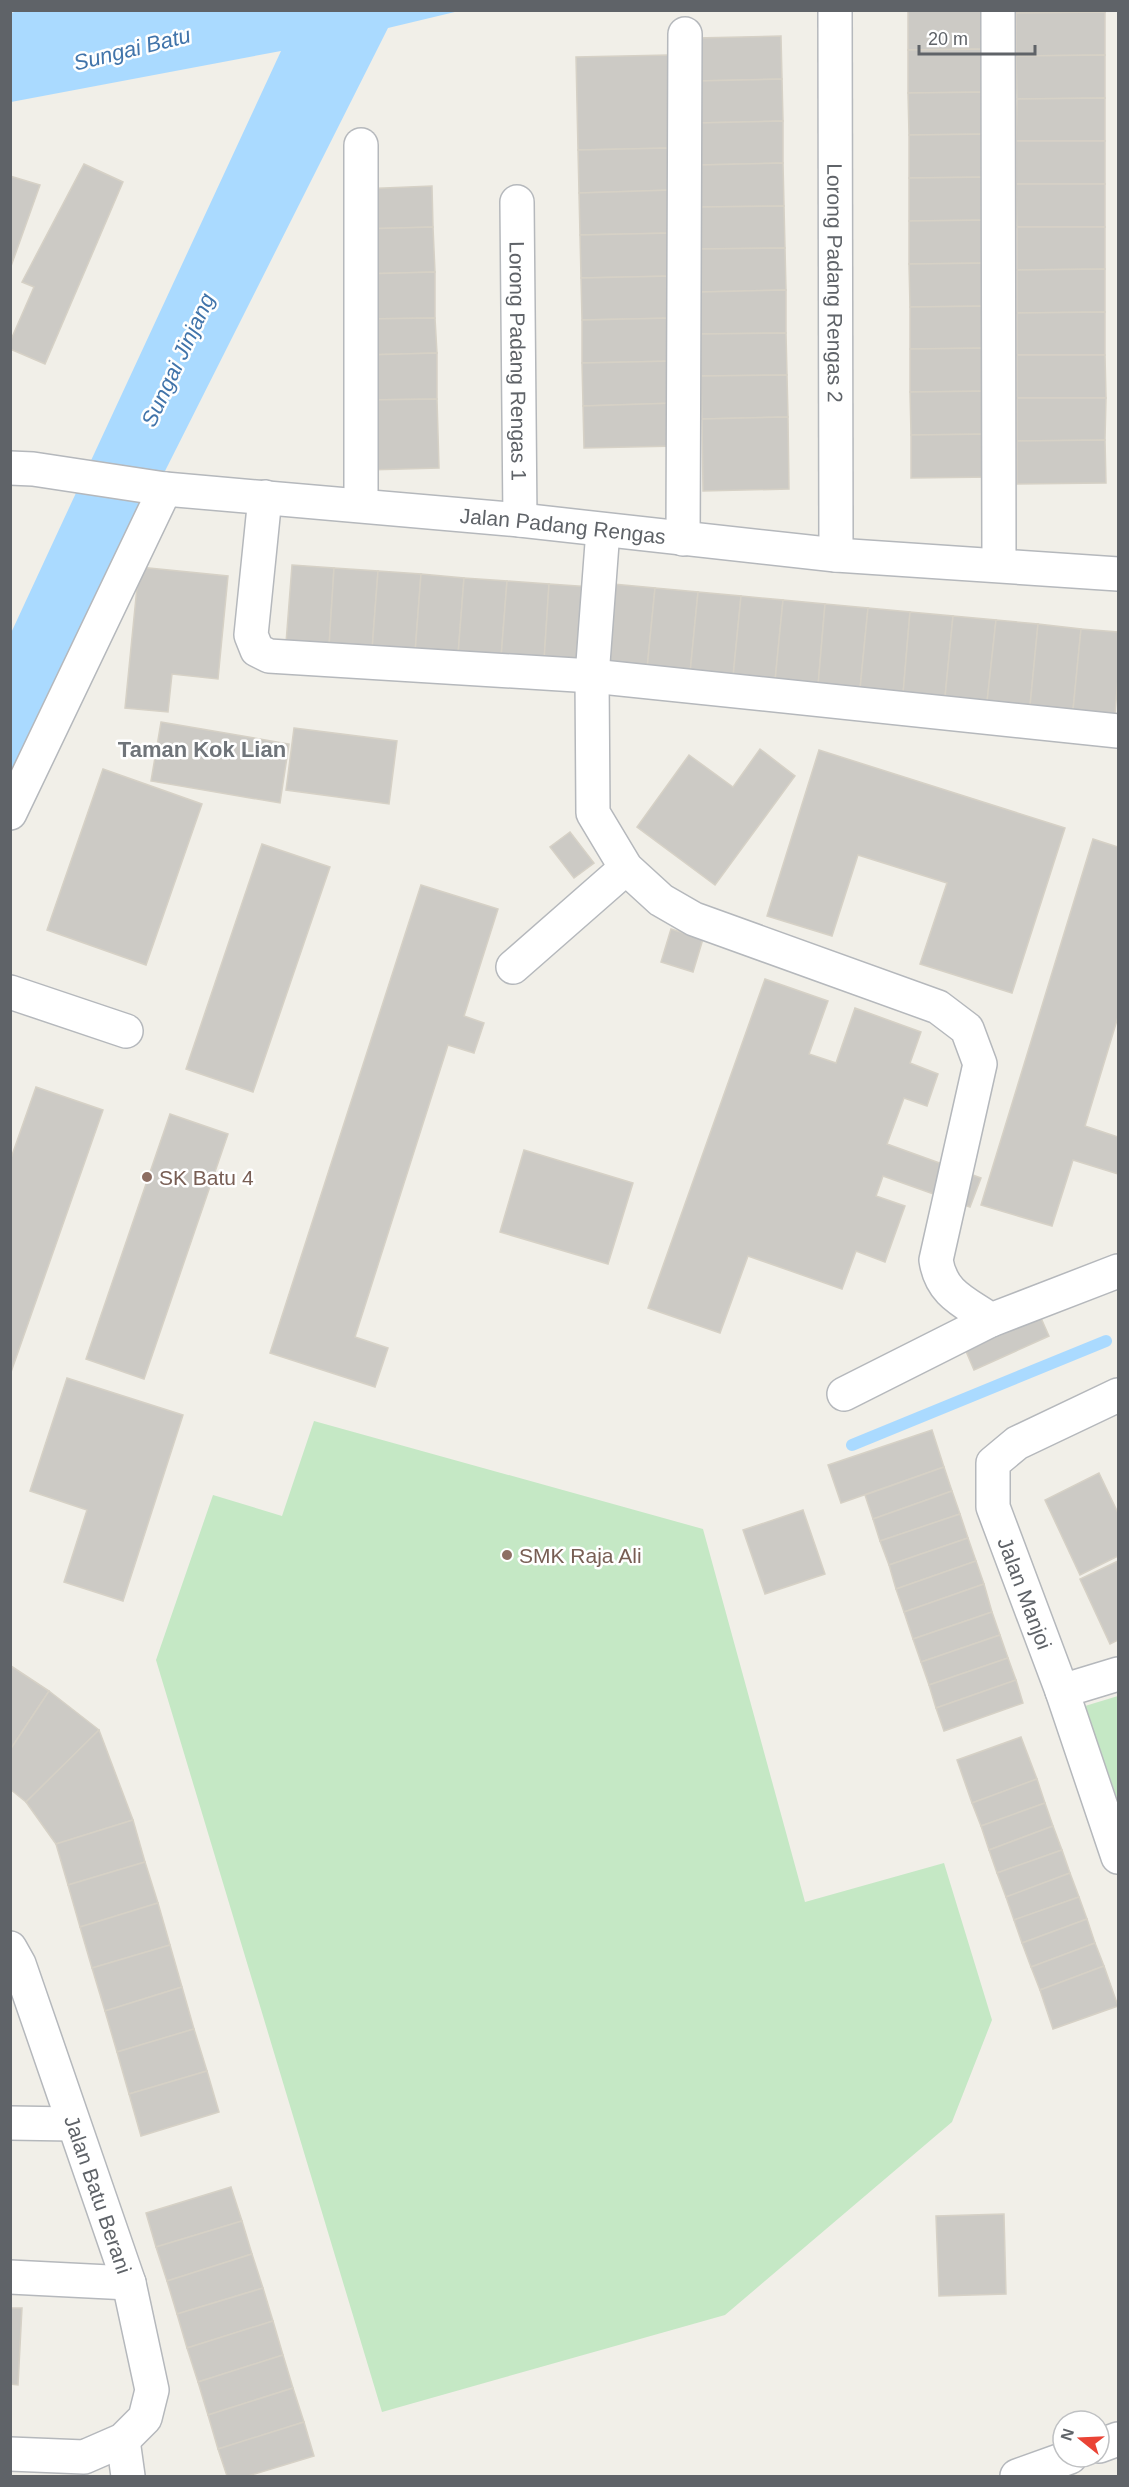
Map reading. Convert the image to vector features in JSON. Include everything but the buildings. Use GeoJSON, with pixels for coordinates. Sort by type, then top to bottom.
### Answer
{"type":"FeatureCollection","features":[{"type":"Feature","properties":{"kind":"street","name":"Lorong Padang Rengas 2"},"geometry":{"type":"LineString","coordinates":[[835,10],[836,555]]}},
{"type":"Feature","properties":{"kind":"street"},"geometry":{"type":"LineString","coordinates":[[998,10],[999,565]]}},
{"type":"Feature","properties":{"kind":"street"},"geometry":{"type":"LineString","coordinates":[[683,539],[685,34]]}},
{"type":"Feature","properties":{"kind":"street"},"geometry":{"type":"LineString","coordinates":[[361,145],[361,505]]}},
{"type":"Feature","properties":{"kind":"street","name":"Lorong Padang Rengas 1"},"geometry":{"type":"LineString","coordinates":[[518,202],[520,520]]}},
{"type":"Feature","properties":{"kind":"street","name":"Jalan Padang Rengas"},"geometry":{"type":"LineString","coordinates":[[22,469],[162,489],[520,520],[836,555],[1119,574]]}},
{"type":"Feature","properties":{"kind":"street"},"geometry":{"type":"LineString","coordinates":[[10,813],[162,489]]}},
{"type":"Feature","properties":{"kind":"street"},"geometry":{"type":"LineString","coordinates":[[265,497],[251,635],[257,650],[269,656],[592,676],[1119,731]]}},
{"type":"Feature","properties":{"kind":"street"},"geometry":{"type":"LineString","coordinates":[[603,530],[592,676],[593,813],[626,868],[661,900],[694,919],[938,1007],[968,1029],[981,1064],[936,1260],[939,1277],[952,1294],[991,1320]]}},
{"type":"Feature","properties":{"kind":"street"},"geometry":{"type":"LineString","coordinates":[[513,967],[626,868]]}},
{"type":"Feature","properties":{"kind":"street"},"geometry":{"type":"LineString","coordinates":[[10,992],[126,1031]]}},
{"type":"Feature","properties":{"kind":"street"},"geometry":{"type":"LineString","coordinates":[[844,1394],[991,1320],[1116,1279]]}},
{"type":"Feature","properties":{"kind":"street","name":"Jalan Manjoi"},"geometry":{"type":"LineString","coordinates":[[1119,1395],[1017,1443],[993,1463],[993,1507],[1062,1691],[1119,1857]]}},
{"type":"Feature","properties":{"kind":"street"},"geometry":{"type":"LineString","coordinates":[[1062,1691],[1119,1674]]}},
{"type":"Feature","properties":{"kind":"street","name":"Jalan Batu Berani"},"geometry":{"type":"LineString","coordinates":[[13,1962],[129,2283],[152,2390],[145,2418],[123,2440]]}},
{"type":"Feature","properties":{"kind":"street"},"geometry":{"type":"LineString","coordinates":[[10,2123],[72,2124]]}},
{"type":"Feature","properties":{"kind":"street"},"geometry":{"type":"LineString","coordinates":[[10,2277],[129,2283]]}},
{"type":"Feature","properties":{"kind":"street"},"geometry":{"type":"LineString","coordinates":[[10,2454],[84,2457],[123,2440],[129,2476]]}},
{"type":"Feature","properties":{"kind":"street"},"geometry":{"type":"LineString","coordinates":[[1023,2476],[1051,2465]]}},
{"type":"Feature","properties":{"kind":"green space"},"geometry":{"type":"Polygon","coordinates":[[[314,1421],[703,1529],[805,1902],[944,1863],[992,2020],[952,2122],[725,2315],[382,2412],[156,1660],[213,1495],[282,1516],[314,1421]]]}},
{"type":"Feature","properties":{"kind":"green space"},"geometry":{"type":"Polygon","coordinates":[[[1118,1696],[1118,1801],[1085,1706],[1118,1696]]]}},
{"type":"Feature","properties":{"kind":"water"},"geometry":{"type":"Polygon","coordinates":[[[22,10],[459,11],[388,28],[11,777],[11,633],[281,51],[11,102],[11,13],[22,10]]]}},
{"type":"Feature","properties":{"kind":"waterway"},"geometry":{"type":"LineString","coordinates":[[852,1445],[1106,1341]]}},
{"type":"Feature","properties":{"kind":"place","name":"SK Batu 4"},"geometry":{"type":"Point","coordinates":[147,1177]}},
{"type":"Feature","properties":{"kind":"place","name":"SMK Raja Ali"},"geometry":{"type":"Point","coordinates":[507,1555]}},
{"type":"Feature","properties":{"kind":"district","name":"Taman Kok Lian"},"geometry":{"type":"Point","coordinates":[202,749]}},
{"type":"Feature","properties":{"kind":"water label","name":"Sungai Batu"},"geometry":{"type":"Point","coordinates":[132,49]}},
{"type":"Feature","properties":{"kind":"water label","name":"Sungai Jinjang"},"geometry":{"type":"Point","coordinates":[178,360]}}]}
